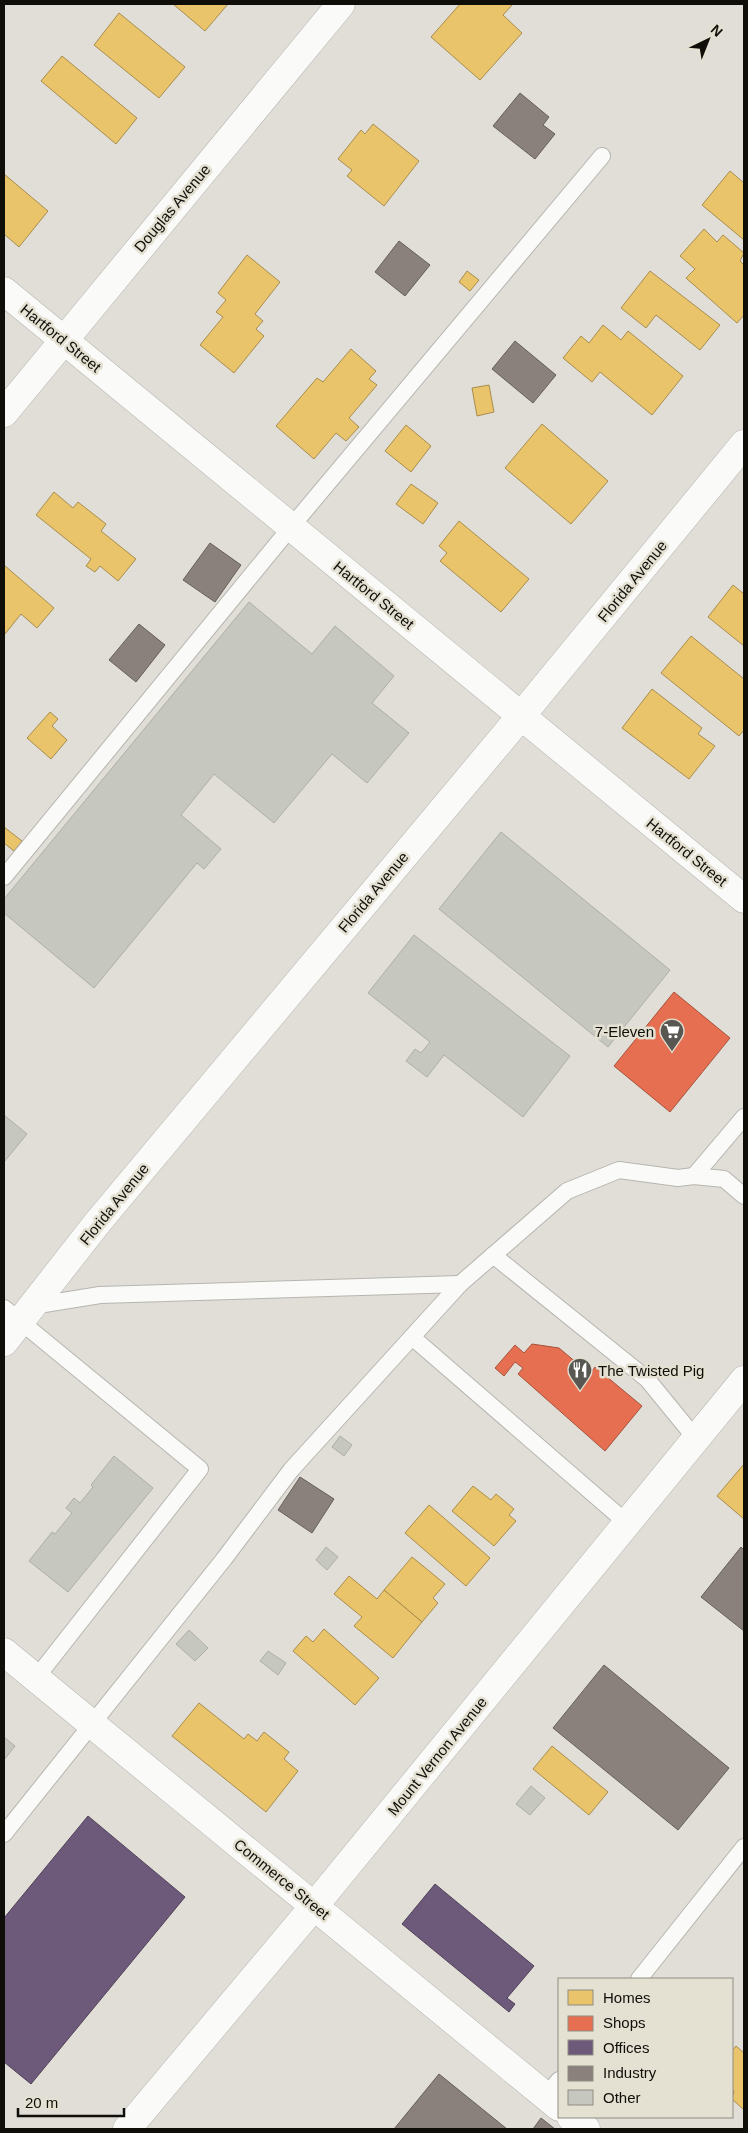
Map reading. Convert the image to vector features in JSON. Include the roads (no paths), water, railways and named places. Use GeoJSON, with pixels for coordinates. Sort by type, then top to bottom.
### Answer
{"type":"FeatureCollection","features":[{"type":"Feature","properties":{"kind":"street","name":"Douglas Avenue"},"geometry":{"type":"LineString","coordinates":[[4,413],[341,4]]}},
{"type":"Feature","properties":{"kind":"street","name":"Hartford Street"},"geometry":{"type":"LineString","coordinates":[[4,291],[744,899]]}},
{"type":"Feature","properties":{"kind":"street","name":"Florida Avenue"},"geometry":{"type":"LineString","coordinates":[[15,1320],[521,716],[744,444]]}},
{"type":"Feature","properties":{"kind":"street","name":"Mount Vernon Avenue"},"geometry":{"type":"LineString","coordinates":[[127,2129],[315,1906],[744,1380]]}},
{"type":"Feature","properties":{"kind":"street","name":"Commerce Street"},"geometry":{"type":"LineString","coordinates":[[4,1652],[315,1906],[555,2094]]}},
{"type":"Feature","properties":{"kind":"street"},"geometry":{"type":"LineString","coordinates":[[572,2118],[586,2129]]}},
{"type":"Feature","properties":{"kind":"lane"},"geometry":{"type":"LineString","coordinates":[[4,877],[291,527],[602,156]]}},
{"type":"Feature","properties":{"kind":"lane"},"geometry":{"type":"LineString","coordinates":[[694,1176],[744,1117]]}},
{"type":"Feature","properties":{"kind":"lane"},"geometry":{"type":"LineString","coordinates":[[4,1834],[224,1558],[291,1470],[460,1284],[567,1191],[619,1170],[678,1178],[694,1176],[724,1179],[744,1196]]}},
{"type":"Feature","properties":{"kind":"lane"},"geometry":{"type":"LineString","coordinates":[[493,1255],[647,1379],[696,1439]]}},
{"type":"Feature","properties":{"kind":"lane"},"geometry":{"type":"LineString","coordinates":[[15,1320],[77,1297],[100,1295],[460,1284]]}},
{"type":"Feature","properties":{"kind":"lane"},"geometry":{"type":"LineString","coordinates":[[15,1320],[200,1469],[36,1678]]}},
{"type":"Feature","properties":{"kind":"lane"},"geometry":{"type":"LineString","coordinates":[[412,1337],[628,1523]]}},
{"type":"Feature","properties":{"kind":"lane"},"geometry":{"type":"LineString","coordinates":[[640,1978],[744,1847]]}},
{"type":"Feature","properties":{"kind":"place","name":"7-Eleven"},"geometry":{"type":"Point","coordinates":[672,1052]}},
{"type":"Feature","properties":{"kind":"place","name":"The Twisted Pig"},"geometry":{"type":"Point","coordinates":[580,1391]}}]}
